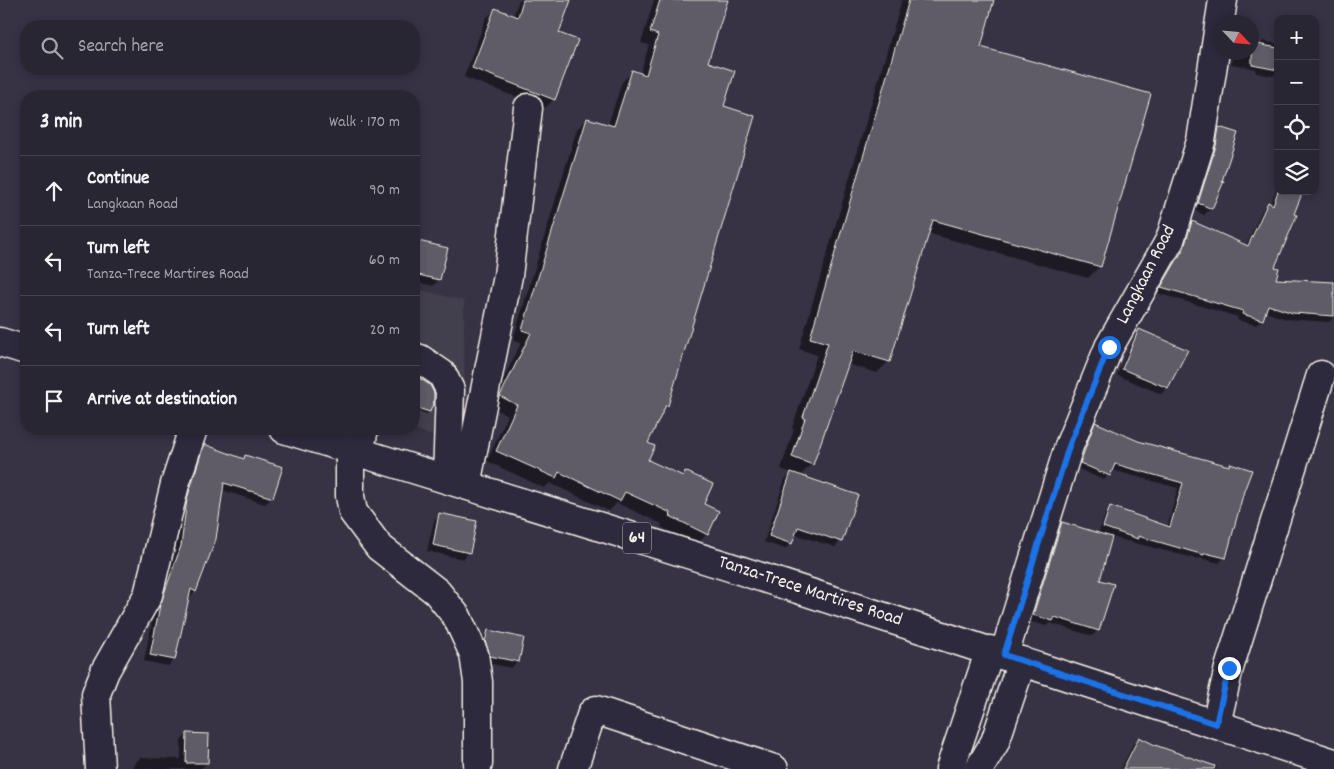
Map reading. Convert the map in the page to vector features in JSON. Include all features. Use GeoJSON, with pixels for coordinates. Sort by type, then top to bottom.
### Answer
{"type":"FeatureCollection","features":[{"type":"Feature","properties":{"kind":"street","name":"Langkaan Road"},"geometry":{"type":"LineString","coordinates":[[1005,655],[1069,446],[1109,347],[1170,240],[1201,141],[1223,0]]}},
{"type":"Feature","properties":{"kind":"street"},"geometry":{"type":"LineString","coordinates":[[457,482],[508,276],[528,108]]}},
{"type":"Feature","properties":{"kind":"street"},"geometry":{"type":"LineString","coordinates":[[0,342],[20,348]]}},
{"type":"Feature","properties":{"kind":"street"},"geometry":{"type":"LineString","coordinates":[[420,359],[442,374],[450,390],[457,482]]}},
{"type":"Feature","properties":{"kind":"street"},"geometry":{"type":"LineString","coordinates":[[1216,724],[1229,668],[1321,375]]}},
{"type":"Feature","properties":{"kind":"street"},"geometry":{"type":"LineString","coordinates":[[100,769],[96,694],[105,671],[148,595],[175,484],[191,435]]}},
{"type":"Feature","properties":{"kind":"street","name":"Tanza-Trece Martires Road"},"geometry":{"type":"LineString","coordinates":[[316,435],[358,443],[457,482],[1005,655],[1334,764]]}},
{"type":"Feature","properties":{"kind":"street"},"geometry":{"type":"LineString","coordinates":[[358,443],[350,496],[353,512],[379,548],[437,592],[457,617],[474,654],[478,682],[478,764]]}},
{"type":"Feature","properties":{"kind":"street"},"geometry":{"type":"LineString","coordinates":[[950,769],[971,703],[1005,655]]}},
{"type":"Feature","properties":{"kind":"street"},"geometry":{"type":"LineString","coordinates":[[979,769],[994,742],[1004,712],[1005,655]]}},
{"type":"Feature","properties":{"kind":"street"},"geometry":{"type":"LineString","coordinates":[[971,703],[1004,712]]}},
{"type":"Feature","properties":{"kind":"street"},"geometry":{"type":"LineString","coordinates":[[573,769],[592,713],[596,710],[774,769]]}},
{"type":"Feature","properties":{"kind":"shaded area"},"geometry":{"type":"Polygon","coordinates":[[[420,290],[464,301],[465,452],[420,431],[420,290]]]}},
{"type":"Feature","properties":{"kind":"building"},"geometry":{"type":"Polygon","coordinates":[[[523,0],[571,0],[559,33],[578,40],[555,100],[472,68],[495,8],[518,17],[523,0]]]}},
{"type":"Feature","properties":{"kind":"building"},"geometry":{"type":"Polygon","coordinates":[[[660,0],[728,0],[708,62],[735,71],[724,106],[755,116],[668,406],[666,405],[648,443],[655,446],[648,460],[683,476],[685,471],[713,484],[704,504],[719,511],[708,535],[670,516],[671,513],[625,492],[620,501],[559,472],[556,478],[496,451],[517,405],[500,396],[531,333],[522,330],[587,118],[614,126],[632,70],[646,75],[658,35],[650,32],[660,0]]]}},
{"type":"Feature","properties":{"kind":"building"},"geometry":{"type":"Polygon","coordinates":[[[909,0],[994,0],[981,47],[1151,94],[1101,267],[933,220],[890,362],[853,351],[813,465],[792,457],[805,418],[803,417],[828,343],[810,338],[909,0]]]}},
{"type":"Feature","properties":{"kind":"building"},"geometry":{"type":"Polygon","coordinates":[[[1259,44],[1274,47],[1274,69],[1252,65],[1252,60],[1259,60],[1259,44]]]}},
{"type":"Feature","properties":{"kind":"building"},"geometry":{"type":"Polygon","coordinates":[[[1219,127],[1238,133],[1222,181],[1224,181],[1212,209],[1198,203],[1216,146],[1219,127]]]}},
{"type":"Feature","properties":{"kind":"building"},"geometry":{"type":"Polygon","coordinates":[[[1277,195],[1301,195],[1294,214],[1297,215],[1275,267],[1279,268],[1276,279],[1334,282],[1334,316],[1293,313],[1268,305],[1263,320],[1242,314],[1243,311],[1161,287],[1184,248],[1192,221],[1248,246],[1268,202],[1273,205],[1277,195]]]}},
{"type":"Feature","properties":{"kind":"building"},"geometry":{"type":"Polygon","coordinates":[[[420,241],[448,248],[440,280],[420,275],[420,241]]]}},
{"type":"Feature","properties":{"kind":"building"},"geometry":{"type":"Polygon","coordinates":[[[1139,329],[1188,350],[1168,388],[1122,369],[1139,329]]]}},
{"type":"Feature","properties":{"kind":"building"},"geometry":{"type":"Polygon","coordinates":[[[420,379],[430,385],[434,393],[434,401],[430,412],[420,409],[420,379]]]}},
{"type":"Feature","properties":{"kind":"building"},"geometry":{"type":"Polygon","coordinates":[[[1095,422],[1138,441],[1229,466],[1230,463],[1252,470],[1244,491],[1226,558],[1205,553],[1204,555],[1138,536],[1138,539],[1103,527],[1110,506],[1170,527],[1183,483],[1115,464],[1110,476],[1080,463],[1095,422]]]}},
{"type":"Feature","properties":{"kind":"building"},"geometry":{"type":"Polygon","coordinates":[[[204,444],[244,459],[245,455],[283,467],[273,498],[224,483],[216,539],[196,592],[191,589],[175,660],[150,655],[160,605],[181,546],[187,499],[204,444]]]}},
{"type":"Feature","properties":{"kind":"building"},"geometry":{"type":"Polygon","coordinates":[[[791,472],[858,495],[842,542],[798,527],[792,544],[769,536],[791,472]]]}},
{"type":"Feature","properties":{"kind":"building"},"geometry":{"type":"Polygon","coordinates":[[[439,513],[477,521],[470,553],[433,545],[439,513]]]}},
{"type":"Feature","properties":{"kind":"building"},"geometry":{"type":"Polygon","coordinates":[[[1062,522],[1112,537],[1100,580],[1114,584],[1099,631],[1055,617],[1053,621],[1033,615],[1062,522]]]}},
{"type":"Feature","properties":{"kind":"building"},"geometry":{"type":"Polygon","coordinates":[[[488,630],[524,638],[519,662],[490,656],[485,641],[488,630]]]}},
{"type":"Feature","properties":{"kind":"building"},"geometry":{"type":"Polygon","coordinates":[[[187,733],[209,734],[208,763],[186,763],[187,733]]]}},
{"type":"Feature","properties":{"kind":"building"},"geometry":{"type":"Polygon","coordinates":[[[1139,737],[1155,745],[1215,766],[1214,769],[1123,769],[1139,737]]]}},
{"type":"Feature","properties":{"kind":"route"},"geometry":{"type":"LineString","coordinates":[[1109,347],[1069,446],[1004,655],[1216,724],[1229,668]]}}]}
